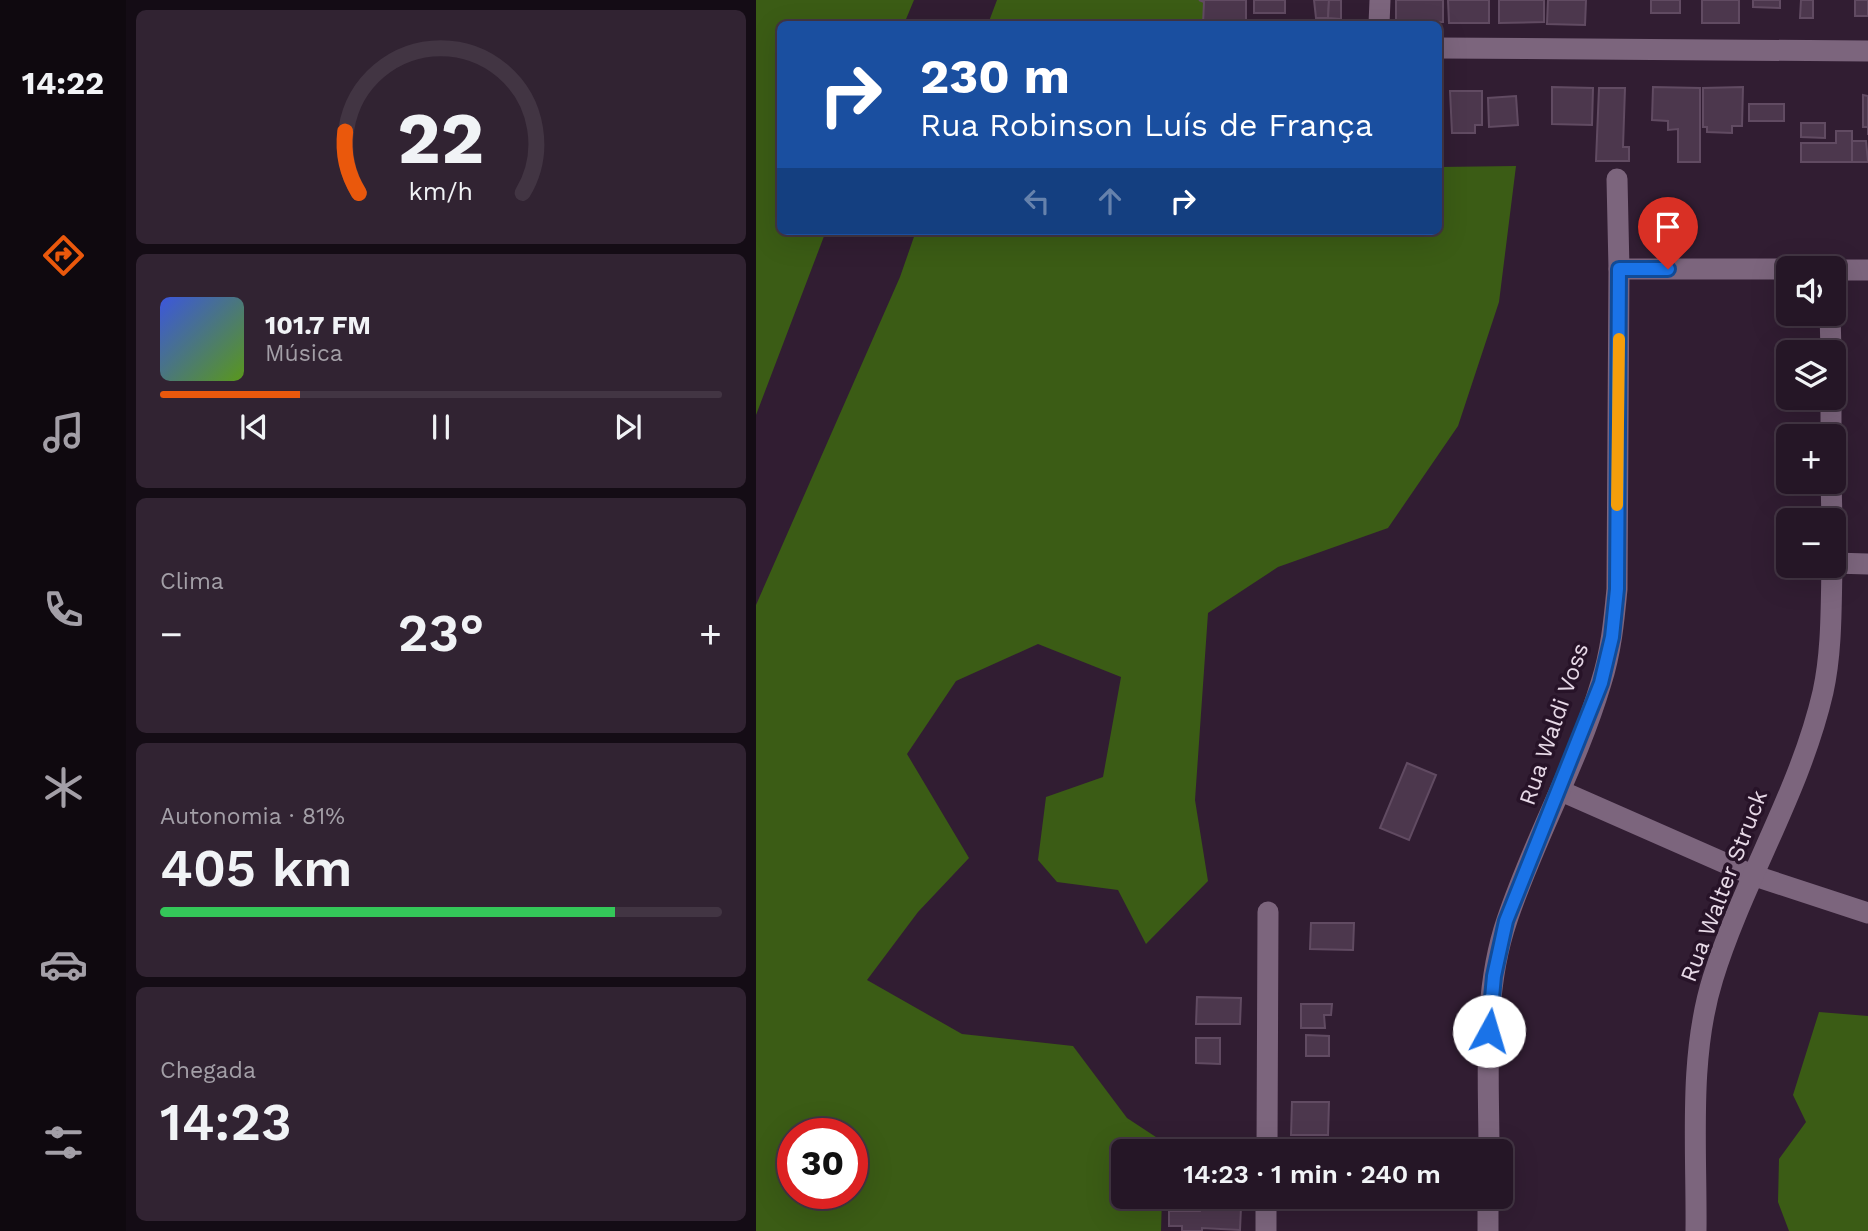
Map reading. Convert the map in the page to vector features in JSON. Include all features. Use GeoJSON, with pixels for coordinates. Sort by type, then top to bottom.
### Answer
{"type":"FeatureCollection","features":[{"type":"Feature","properties":{"kind":"street"},"geometry":{"type":"LineString","coordinates":[[1379,21],[1380,0]]}},
{"type":"Feature","properties":{"kind":"street"},"geometry":{"type":"LineString","coordinates":[[1442,48],[1868,51]]}},
{"type":"Feature","properties":{"kind":"street","name":"Rua Waldi Voss"},"geometry":{"type":"LineString","coordinates":[[1489,1139],[1489,1031],[1494,976],[1506,921],[1561,791],[1601,683],[1612,637],[1617,589],[1619,269],[1616,179]]}},
{"type":"Feature","properties":{"kind":"street"},"geometry":{"type":"LineString","coordinates":[[1619,269],[1776,270]]}},
{"type":"Feature","properties":{"kind":"street"},"geometry":{"type":"LineString","coordinates":[[1846,270],[1868,270]]}},
{"type":"Feature","properties":{"kind":"street"},"geometry":{"type":"LineString","coordinates":[[1846,564],[1868,564]]}},
{"type":"Feature","properties":{"kind":"street","name":"Rua Walter Struck"},"geometry":{"type":"LineString","coordinates":[[1696,1231],[1698,1066],[1703,1022],[1713,979],[1752,875],[1799,767],[1824,690],[1829,653],[1832,578]]}},
{"type":"Feature","properties":{"kind":"street"},"geometry":{"type":"LineString","coordinates":[[1561,791],[1752,875],[1868,912]]}},
{"type":"Feature","properties":{"kind":"street"},"geometry":{"type":"LineString","coordinates":[[1267,1139],[1268,912]]}},
{"type":"Feature","properties":{"kind":"street"},"geometry":{"type":"LineString","coordinates":[[1266,1209],[1266,1231]]}},
{"type":"Feature","properties":{"kind":"street"},"geometry":{"type":"LineString","coordinates":[[1488,1231],[1489,1209]]}},
{"type":"Feature","properties":{"kind":"green space"},"geometry":{"type":"Polygon","coordinates":[[[756,0],[914,0],[905,21],[777,21],[777,235],[824,235],[756,415],[756,0]]]}},
{"type":"Feature","properties":{"kind":"green space"},"geometry":{"type":"Polygon","coordinates":[[[997,0],[1205,0],[1205,21],[989,21],[997,0]]]}},
{"type":"Feature","properties":{"kind":"green space"},"geometry":{"type":"Polygon","coordinates":[[[1516,166],[1499,302],[1458,426],[1388,528],[1278,567],[1208,613],[1195,800],[1208,881],[1146,944],[1118,890],[1057,882],[1038,860],[1046,797],[1103,777],[1121,677],[1038,644],[956,681],[907,754],[969,858],[918,912],[867,980],[962,1034],[1073,1046],[1127,1118],[1159,1139],[1111,1139],[1111,1209],[1162,1209],[1161,1231],[756,1231],[756,605],[900,277],[915,235],[1442,235],[1442,167],[1516,166]]]}},
{"type":"Feature","properties":{"kind":"green space"},"geometry":{"type":"Polygon","coordinates":[[[1819,1012],[1868,1016],[1868,1231],[1789,1231],[1778,1202],[1779,1159],[1806,1122],[1793,1095],[1819,1012]]]}},
{"type":"Feature","properties":{"kind":"building"},"geometry":{"type":"Polygon","coordinates":[[[1199,0],[1246,0],[1246,21],[1203,21],[1204,2],[1199,0]]]}},
{"type":"Feature","properties":{"kind":"building"},"geometry":{"type":"Polygon","coordinates":[[[1254,0],[1285,0],[1285,13],[1254,13],[1254,0]]]}},
{"type":"Feature","properties":{"kind":"building"},"geometry":{"type":"Polygon","coordinates":[[[1314,0],[1329,0],[1328,18],[1316,18],[1314,0]]]}},
{"type":"Feature","properties":{"kind":"building"},"geometry":{"type":"Polygon","coordinates":[[[1329,0],[1341,0],[1341,19],[1328,18],[1329,0]]]}},
{"type":"Feature","properties":{"kind":"building"},"geometry":{"type":"Polygon","coordinates":[[[1396,0],[1443,0],[1443,22],[1396,21],[1396,0]]]}},
{"type":"Feature","properties":{"kind":"building"},"geometry":{"type":"Polygon","coordinates":[[[1448,0],[1489,0],[1489,23],[1449,23],[1448,0]]]}},
{"type":"Feature","properties":{"kind":"building"},"geometry":{"type":"Polygon","coordinates":[[[1499,0],[1544,0],[1544,22],[1499,23],[1499,0]]]}},
{"type":"Feature","properties":{"kind":"building"},"geometry":{"type":"Polygon","coordinates":[[[1548,0],[1586,0],[1585,25],[1547,24],[1548,0]]]}},
{"type":"Feature","properties":{"kind":"building"},"geometry":{"type":"Polygon","coordinates":[[[1651,0],[1680,0],[1680,13],[1651,13],[1651,0]]]}},
{"type":"Feature","properties":{"kind":"building"},"geometry":{"type":"Polygon","coordinates":[[[1702,0],[1739,0],[1739,23],[1702,23],[1702,0]]]}},
{"type":"Feature","properties":{"kind":"building"},"geometry":{"type":"Polygon","coordinates":[[[1753,0],[1780,0],[1780,8],[1753,7],[1753,0]]]}},
{"type":"Feature","properties":{"kind":"building"},"geometry":{"type":"Polygon","coordinates":[[[1801,0],[1813,0],[1813,18],[1800,18],[1801,0]]]}},
{"type":"Feature","properties":{"kind":"building"},"geometry":{"type":"Polygon","coordinates":[[[1855,0],[1868,0],[1868,16],[1855,16],[1855,0]]]}},
{"type":"Feature","properties":{"kind":"building"},"geometry":{"type":"Polygon","coordinates":[[[1552,87],[1593,88],[1592,125],[1552,124],[1552,87]]]}},
{"type":"Feature","properties":{"kind":"building"},"geometry":{"type":"Polygon","coordinates":[[[1653,87],[1700,88],[1700,162],[1678,162],[1678,129],[1668,130],[1668,121],[1652,120],[1653,87]]]}},
{"type":"Feature","properties":{"kind":"building"},"geometry":{"type":"Polygon","coordinates":[[[1743,87],[1742,126],[1732,126],[1732,133],[1707,132],[1707,127],[1703,127],[1703,88],[1743,87]]]}},
{"type":"Feature","properties":{"kind":"building"},"geometry":{"type":"Polygon","coordinates":[[[1599,88],[1625,88],[1623,147],[1629,147],[1629,161],[1596,161],[1599,88]]]}},
{"type":"Feature","properties":{"kind":"building"},"geometry":{"type":"Polygon","coordinates":[[[1450,91],[1482,91],[1482,125],[1475,125],[1475,133],[1452,133],[1450,91]]]}},
{"type":"Feature","properties":{"kind":"building"},"geometry":{"type":"Polygon","coordinates":[[[1863,95],[1868,96],[1868,127],[1863,127],[1863,95]]]}},
{"type":"Feature","properties":{"kind":"building"},"geometry":{"type":"Polygon","coordinates":[[[1516,96],[1518,125],[1489,127],[1488,98],[1516,96]]]}},
{"type":"Feature","properties":{"kind":"building"},"geometry":{"type":"Polygon","coordinates":[[[1749,104],[1784,104],[1784,121],[1749,121],[1749,104]]]}},
{"type":"Feature","properties":{"kind":"building"},"geometry":{"type":"Polygon","coordinates":[[[1801,123],[1825,123],[1825,138],[1801,137],[1801,123]]]}},
{"type":"Feature","properties":{"kind":"building"},"geometry":{"type":"Polygon","coordinates":[[[1836,131],[1852,131],[1852,162],[1801,162],[1801,143],[1836,143],[1836,131]]]}},
{"type":"Feature","properties":{"kind":"building"},"geometry":{"type":"Polygon","coordinates":[[[1852,141],[1866,141],[1868,162],[1852,162],[1852,141]]]}},
{"type":"Feature","properties":{"kind":"building"},"geometry":{"type":"Polygon","coordinates":[[[1407,763],[1436,775],[1409,840],[1380,828],[1407,763]]]}},
{"type":"Feature","properties":{"kind":"building"},"geometry":{"type":"Polygon","coordinates":[[[1311,923],[1354,923],[1353,950],[1310,949],[1311,923]]]}},
{"type":"Feature","properties":{"kind":"building"},"geometry":{"type":"Polygon","coordinates":[[[1197,997],[1241,998],[1240,1024],[1196,1024],[1197,997]]]}},
{"type":"Feature","properties":{"kind":"building"},"geometry":{"type":"Polygon","coordinates":[[[1301,1004],[1332,1004],[1331,1015],[1324,1015],[1325,1028],[1301,1028],[1301,1004]]]}},
{"type":"Feature","properties":{"kind":"building"},"geometry":{"type":"Polygon","coordinates":[[[1306,1035],[1329,1036],[1329,1056],[1306,1056],[1306,1035]]]}},
{"type":"Feature","properties":{"kind":"building"},"geometry":{"type":"Polygon","coordinates":[[[1196,1038],[1220,1038],[1220,1064],[1196,1063],[1196,1038]]]}},
{"type":"Feature","properties":{"kind":"building"},"geometry":{"type":"Polygon","coordinates":[[[1292,1102],[1329,1102],[1328,1135],[1291,1135],[1292,1102]]]}},
{"type":"Feature","properties":{"kind":"building"},"geometry":{"type":"Polygon","coordinates":[[[1241,1209],[1240,1230],[1202,1228],[1202,1231],[1182,1231],[1182,1226],[1169,1226],[1169,1211],[1241,1209]]]}},
{"type":"Feature","properties":{"kind":"slow traffic"},"geometry":{"type":"LineString","coordinates":[[1617,505],[1619,339]]}},
{"type":"Feature","properties":{"kind":"route"},"geometry":{"type":"LineString","coordinates":[[1489,1031],[1494,976],[1506,921],[1561,791],[1601,683],[1612,637],[1617,589],[1619,269],[1668,269]]}}]}
